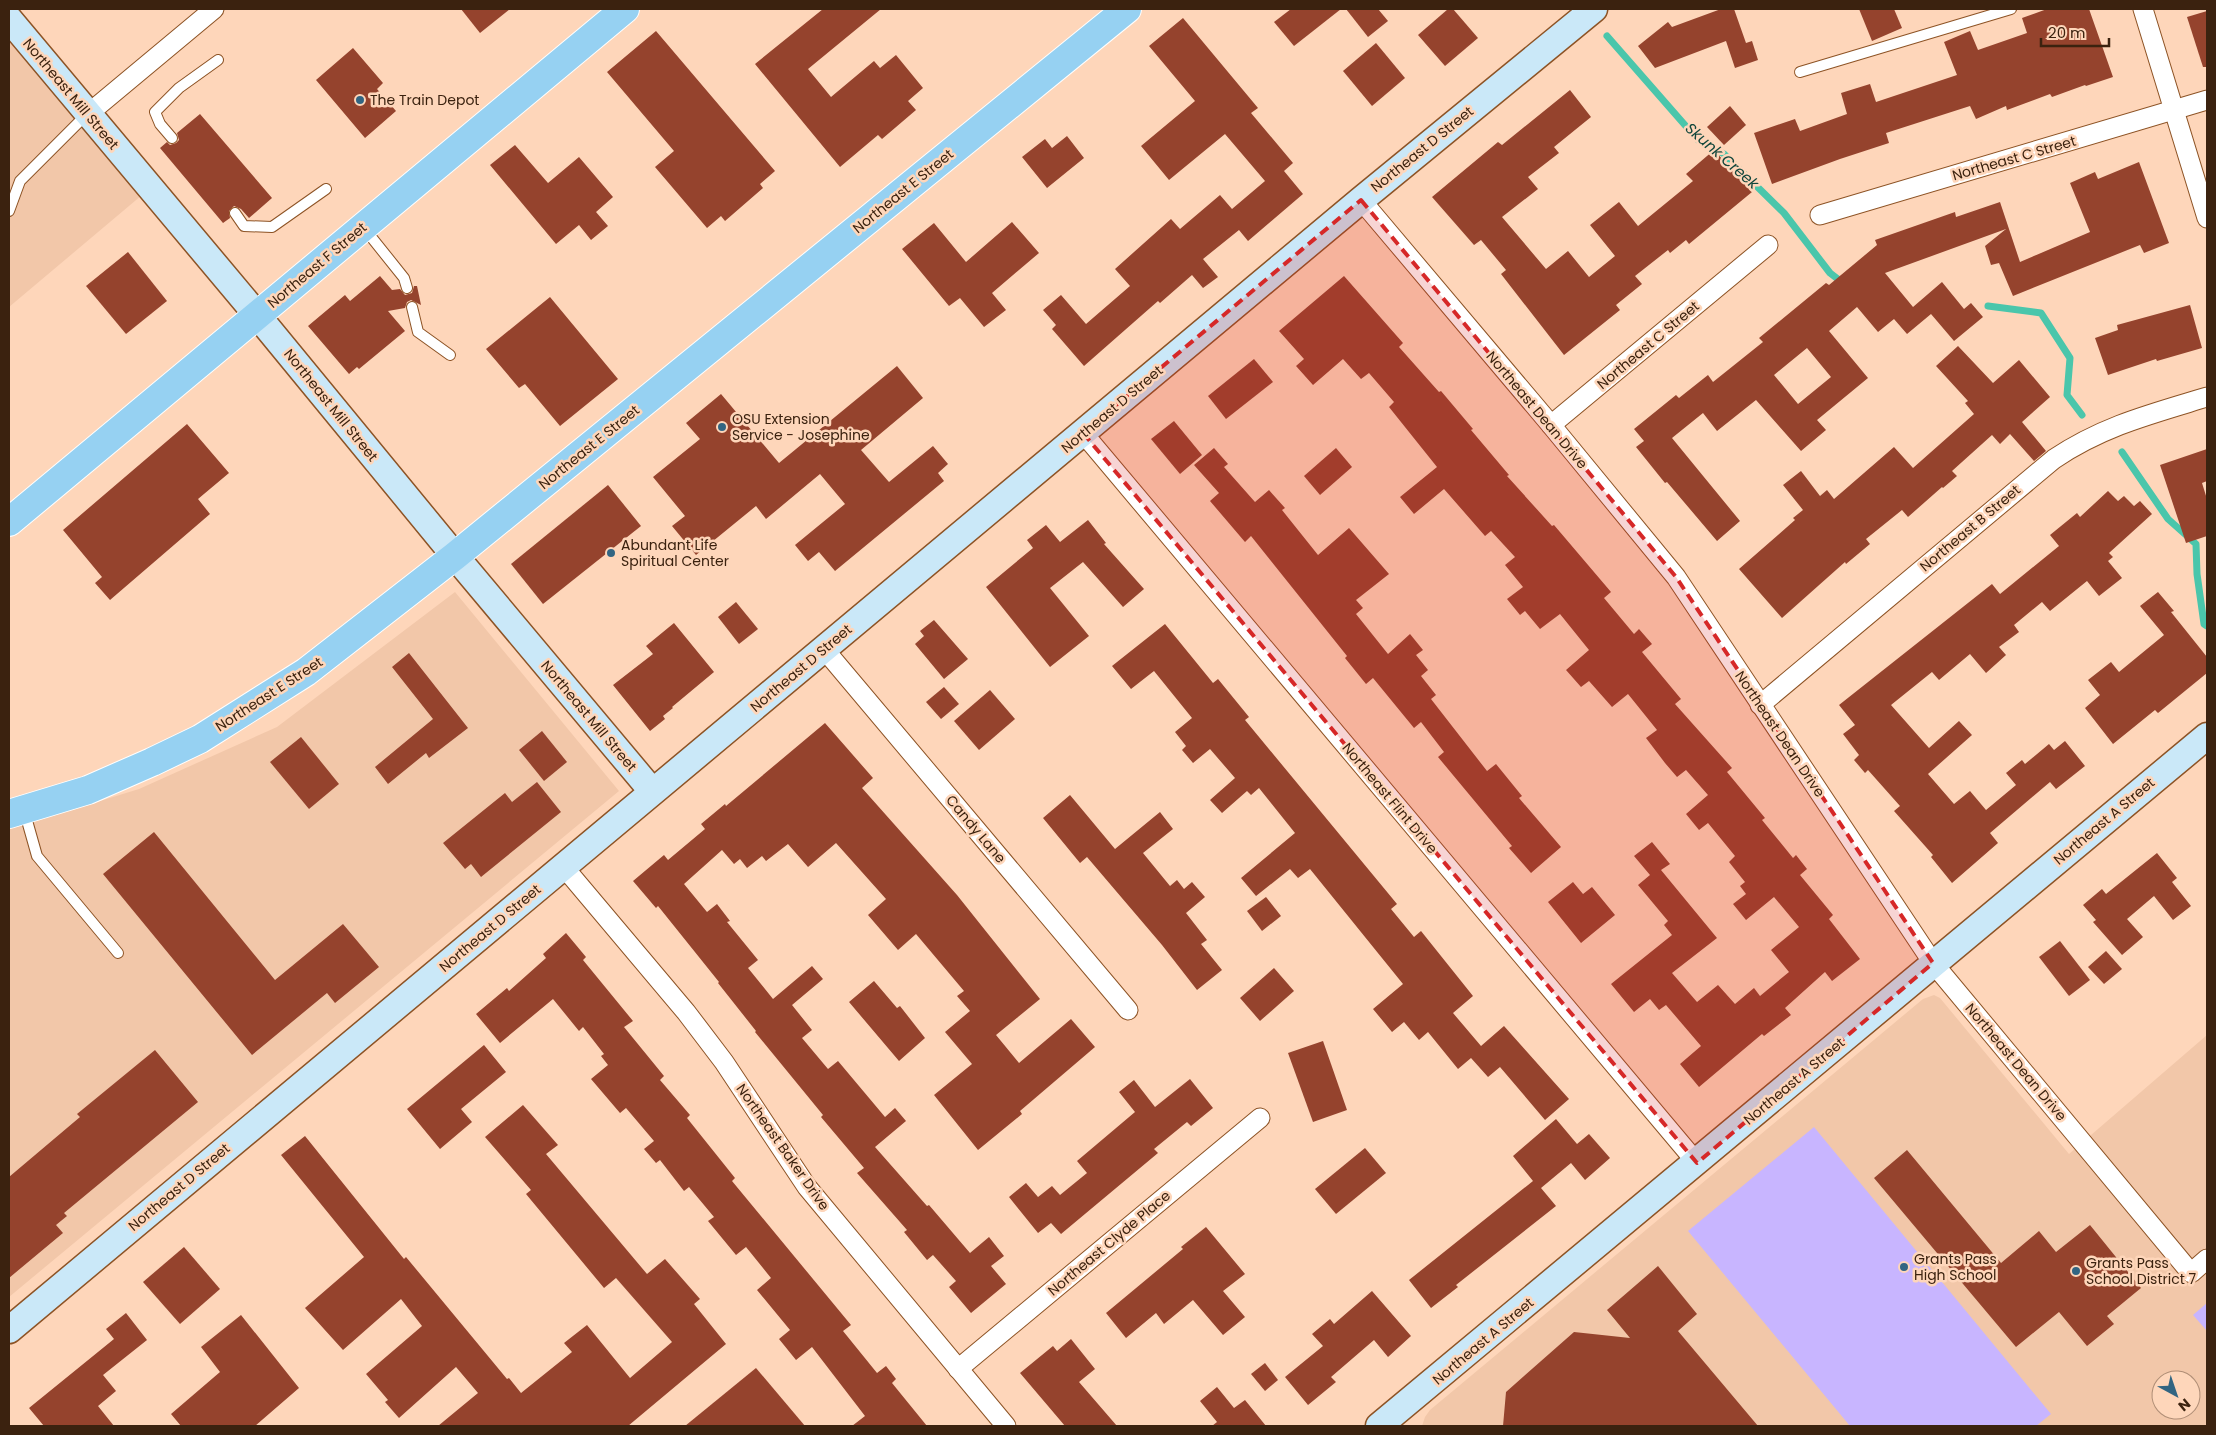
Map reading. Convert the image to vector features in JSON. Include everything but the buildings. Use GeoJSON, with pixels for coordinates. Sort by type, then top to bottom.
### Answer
{"type":"FeatureCollection","features":[{"type":"Feature","properties":{"kind":"main road","name":"Northeast F Street"},"geometry":{"type":"LineString","coordinates":[[9,522],[625,9]]}},
{"type":"Feature","properties":{"kind":"main road","name":"Northeast E Street"},"geometry":{"type":"LineString","coordinates":[[16,812],[88,790],[200,739],[306,672],[455,556],[1127,9]]}},
{"type":"Feature","properties":{"kind":"street"},"geometry":{"type":"LineString","coordinates":[[88,114],[214,9]]}},
{"type":"Feature","properties":{"kind":"street","name":"Northeast D Street"},"geometry":{"type":"LineString","coordinates":[[9,1330],[1361,200],[1594,9]]}},
{"type":"Feature","properties":{"kind":"street"},"geometry":{"type":"LineString","coordinates":[[2143,9],[2176,110],[2207,218]]}},
{"type":"Feature","properties":{"kind":"street","name":"Northeast Mill Street"},"geometry":{"type":"LineString","coordinates":[[9,19],[652,791]]}},
{"type":"Feature","properties":{"kind":"street","name":"Northeast C Street"},"geometry":{"type":"LineString","coordinates":[[1820,215],[2207,100]]}},
{"type":"Feature","properties":{"kind":"street","name":"Northeast Dean Drive"},"geometry":{"type":"LineString","coordinates":[[1361,200],[1551,425],[1676,577],[1933,963],[2191,1273],[2207,1260]]}},
{"type":"Feature","properties":{"kind":"street","name":"Northeast C Street"},"geometry":{"type":"LineString","coordinates":[[1551,425],[1768,245]]}},
{"type":"Feature","properties":{"kind":"street","name":"Northeast B Street"},"geometry":{"type":"LineString","coordinates":[[1760,705],[2025,482],[2075,444],[2122,422],[2207,397]]}},
{"type":"Feature","properties":{"kind":"street","name":"Northeast Flint Drive"},"geometry":{"type":"LineString","coordinates":[[1083,433],[1697,1163]]}},
{"type":"Feature","properties":{"kind":"street","name":"Candy Lane"},"geometry":{"type":"LineString","coordinates":[[824,649],[1128,1010]]}},
{"type":"Feature","properties":{"kind":"street","name":"Northeast A Street"},"geometry":{"type":"LineString","coordinates":[[1390,1423],[1933,963],[2207,736]]}},
{"type":"Feature","properties":{"kind":"street","name":"Northeast Baker Drive"},"geometry":{"type":"LineString","coordinates":[[563,866],[724,1062],[807,1187],[1006,1426]]}},
{"type":"Feature","properties":{"kind":"street","name":"Northeast Clyde Place"},"geometry":{"type":"LineString","coordinates":[[958,1369],[1260,1118]]}},
{"type":"Feature","properties":{"kind":"lane"},"geometry":{"type":"LineString","coordinates":[[1800,72],[2010,9]]}},
{"type":"Feature","properties":{"kind":"lane"},"geometry":{"type":"LineString","coordinates":[[172,138],[160,124],[154,112],[179,88],[218,60]]}},
{"type":"Feature","properties":{"kind":"lane"},"geometry":{"type":"LineString","coordinates":[[9,211],[20,181],[88,114]]}},
{"type":"Feature","properties":{"kind":"lane"},"geometry":{"type":"LineString","coordinates":[[235,214],[244,226],[272,227],[326,189]]}},
{"type":"Feature","properties":{"kind":"lane"},"geometry":{"type":"LineString","coordinates":[[363,227],[404,278],[407,288]]}},
{"type":"Feature","properties":{"kind":"lane"},"geometry":{"type":"LineString","coordinates":[[412,306],[418,332],[450,355]]}},
{"type":"Feature","properties":{"kind":"lane"},"geometry":{"type":"LineString","coordinates":[[16,812],[37,856],[118,953]]}},
{"type":"Feature","properties":{"kind":"highlighted area"},"geometry":{"type":"Polygon","coordinates":[[[1361,200],[1676,577],[1933,963],[1697,1163],[1083,433],[1361,200]]]}},
{"type":"Feature","properties":{"kind":"shaded area"},"geometry":{"type":"Polygon","coordinates":[[[9,39],[142,195],[9,307],[9,39]]]}},
{"type":"Feature","properties":{"kind":"shaded area"},"geometry":{"type":"Polygon","coordinates":[[[455,592],[619,791],[9,1297],[9,829],[139,789],[277,727],[455,592]]]}},
{"type":"Feature","properties":{"kind":"shaded area","name":"Grants Pass High School"},"geometry":{"type":"Polygon","coordinates":[[[1934,995],[1940,998],[2069,1154],[2207,1035],[2207,1426],[1422,1426],[1430,1410],[1923,999],[1934,995]]]}},
{"type":"Feature","properties":{"kind":"shaded area"},"geometry":{"type":"Polygon","coordinates":[[[1814,1127],[2051,1414],[2036,1426],[1850,1426],[1688,1231],[1814,1127]]]}},
{"type":"Feature","properties":{"kind":"shaded area"},"geometry":{"type":"Polygon","coordinates":[[[2207,1303],[2207,1331],[2193,1315],[2207,1303]]]}},
{"type":"Feature","properties":{"kind":"waterway","name":"Skunk Creek"},"geometry":{"type":"LineString","coordinates":[[1607,36],[1698,140],[1724,154],[1784,213],[1830,273],[1843,283]]}},
{"type":"Feature","properties":{"kind":"waterway","name":"Skunk Creek"},"geometry":{"type":"LineString","coordinates":[[1988,306],[2041,313],[2070,358],[2067,395],[2082,415]]}},
{"type":"Feature","properties":{"kind":"waterway","name":"Skunk Creek"},"geometry":{"type":"LineString","coordinates":[[2122,452],[2168,519],[2196,544],[2197,574],[2204,624],[2207,626]]}},
{"type":"Feature","properties":{"kind":"place","name":"The Train Depot"},"geometry":{"type":"Point","coordinates":[360,100]}},
{"type":"Feature","properties":{"kind":"place","name":"OSU Extension Service - Josephine"},"geometry":{"type":"Point","coordinates":[722,427]}},
{"type":"Feature","properties":{"kind":"place","name":"Abundant Life Spiritual Center"},"geometry":{"type":"Point","coordinates":[611,553]}},
{"type":"Feature","properties":{"kind":"place","name":"Grants Pass High School"},"geometry":{"type":"Point","coordinates":[1904,1267]}},
{"type":"Feature","properties":{"kind":"place","name":"Grants Pass School District 7"},"geometry":{"type":"Point","coordinates":[2076,1271]}}]}
